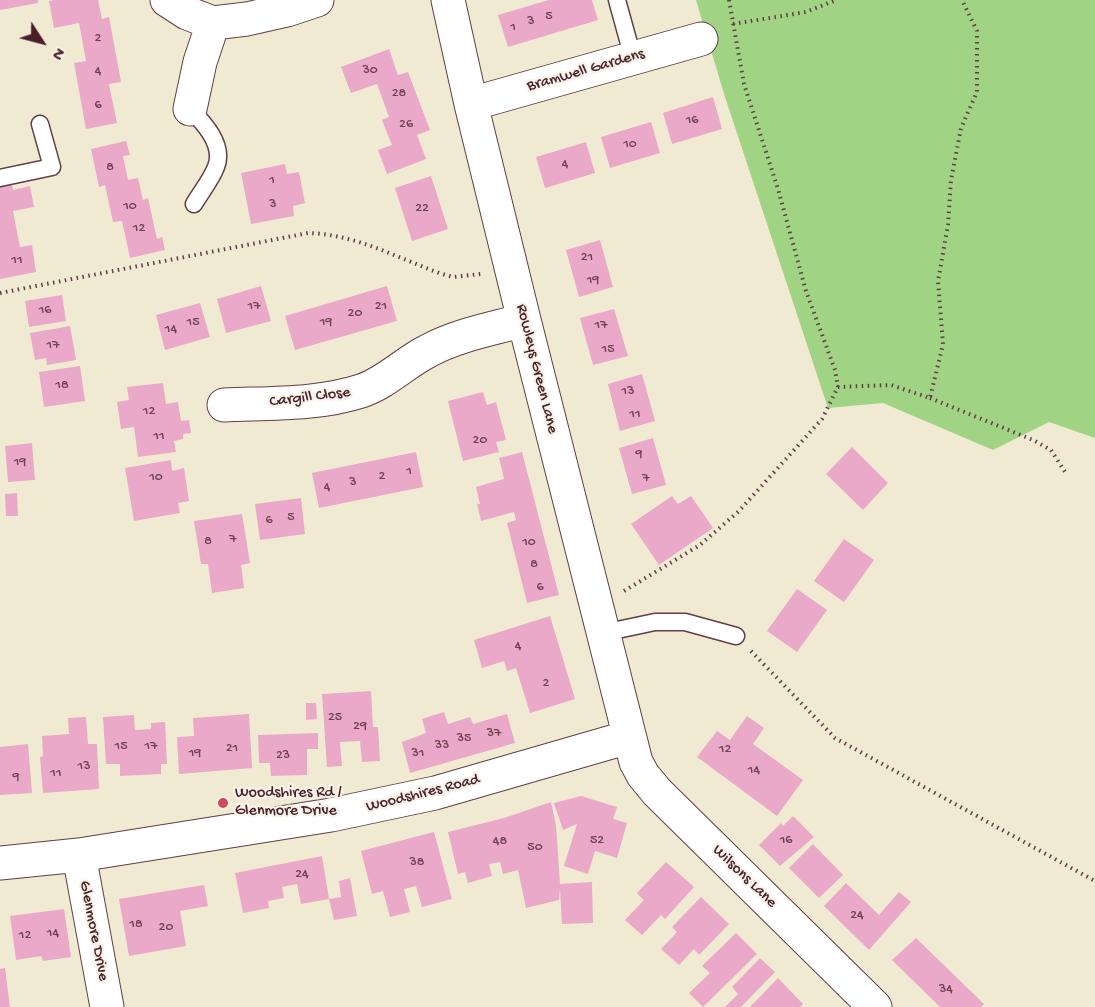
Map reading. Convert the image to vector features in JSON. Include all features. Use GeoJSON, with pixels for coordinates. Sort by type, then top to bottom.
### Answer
{"type":"FeatureCollection","features":[{"type":"Feature","properties":{"kind":"street"},"geometry":{"type":"LineString","coordinates":[[167,0],[187,13],[213,23],[286,10],[317,0]]}},
{"type":"Feature","properties":{"kind":"street","name":"Rowleys Green Lane"},"geometry":{"type":"LineString","coordinates":[[448,0],[524,320],[629,737]]}},
{"type":"Feature","properties":{"kind":"street"},"geometry":{"type":"LineString","coordinates":[[190,109],[200,62],[213,23]]}},
{"type":"Feature","properties":{"kind":"street","name":"Bramwell Gardens"},"geometry":{"type":"LineString","coordinates":[[471,104],[701,39]]}},
{"type":"Feature","properties":{"kind":"street","name":"Cargill Close"},"geometry":{"type":"LineString","coordinates":[[224,405],[320,399],[361,391],[382,382],[428,350],[524,320]]}},
{"type":"Feature","properties":{"kind":"street","name":"Woodshires Road"},"geometry":{"type":"LineString","coordinates":[[0,863],[79,855],[331,815],[435,793],[629,737]]}},
{"type":"Feature","properties":{"kind":"street","name":"Wilsons Lane"},"geometry":{"type":"LineString","coordinates":[[629,737],[639,768],[657,792],[874,1007]]}},
{"type":"Feature","properties":{"kind":"street","name":"Glenmore Drive"},"geometry":{"type":"LineString","coordinates":[[79,855],[107,1007]]}},
{"type":"Feature","properties":{"kind":"lane"},"geometry":{"type":"LineString","coordinates":[[617,0],[633,58]]}},
{"type":"Feature","properties":{"kind":"lane"},"geometry":{"type":"LineString","coordinates":[[190,109],[208,127],[218,156],[217,165],[194,204]]}},
{"type":"Feature","properties":{"kind":"lane"},"geometry":{"type":"LineString","coordinates":[[0,178],[52,167],[40,124]]}},
{"type":"Feature","properties":{"kind":"lane"},"geometry":{"type":"LineString","coordinates":[[599,617],[685,622],[736,636]]}},
{"type":"Feature","properties":{"kind":"path"},"geometry":{"type":"LineString","coordinates":[[599,617],[615,596],[639,584],[700,545],[739,511],[822,419],[838,387],[835,370],[806,291],[778,189],[744,84],[729,0]]}},
{"type":"Feature","properties":{"kind":"path"},"geometry":{"type":"LineString","coordinates":[[733,24],[806,12],[836,0]]}},
{"type":"Feature","properties":{"kind":"path"},"geometry":{"type":"LineString","coordinates":[[930,398],[943,344],[938,281],[948,225],[951,180],[961,129],[977,92],[977,31],[962,0]]}},
{"type":"Feature","properties":{"kind":"path"},"geometry":{"type":"LineString","coordinates":[[0,293],[308,233],[325,233],[350,238],[453,277],[512,270]]}},
{"type":"Feature","properties":{"kind":"path"},"geometry":{"type":"LineString","coordinates":[[838,387],[891,385],[930,398],[1033,440],[1051,450],[1068,475]]}},
{"type":"Feature","properties":{"kind":"path"},"geometry":{"type":"LineString","coordinates":[[736,636],[835,738],[1095,881]]}},
{"type":"Feature","properties":{"kind":"green space"},"geometry":{"type":"Polygon","coordinates":[[[696,0],[1095,0],[1095,438],[1049,422],[993,450],[883,403],[828,408],[725,97],[696,0]]]}},
{"type":"Feature","properties":{"kind":"building"},"geometry":{"type":"Polygon","coordinates":[[[0,0],[38,0],[38,3],[0,10],[0,0]]]}},
{"type":"Feature","properties":{"kind":"building"},"geometry":{"type":"Polygon","coordinates":[[[98,0],[102,19],[109,17],[121,82],[109,84],[117,123],[86,129],[74,63],[86,61],[79,23],[54,28],[49,1],[98,0]]]}},
{"type":"Feature","properties":{"kind":"building"},"geometry":{"type":"Polygon","coordinates":[[[549,0],[592,0],[598,20],[508,47],[498,15],[549,0]]]}},
{"type":"Feature","properties":{"kind":"building"},"geometry":{"type":"Polygon","coordinates":[[[389,49],[398,75],[408,72],[430,130],[417,135],[426,159],[387,174],[378,150],[392,145],[382,120],[389,117],[377,84],[351,93],[341,67],[389,49]]]}},
{"type":"Feature","properties":{"kind":"building"},"geometry":{"type":"Polygon","coordinates":[[[713,97],[722,129],[672,144],[663,113],[713,97]]]}},
{"type":"Feature","properties":{"kind":"building"},"geometry":{"type":"Polygon","coordinates":[[[651,122],[660,153],[610,168],[601,137],[651,122]]]}},
{"type":"Feature","properties":{"kind":"building"},"geometry":{"type":"Polygon","coordinates":[[[126,141],[130,155],[123,156],[128,180],[138,178],[143,200],[148,198],[157,239],[162,237],[165,250],[130,258],[122,221],[113,222],[105,185],[99,187],[91,149],[126,141]]]}},
{"type":"Feature","properties":{"kind":"building"},"geometry":{"type":"Polygon","coordinates":[[[586,142],[595,173],[545,188],[536,157],[586,142]]]}},
{"type":"Feature","properties":{"kind":"building"},"geometry":{"type":"Polygon","coordinates":[[[285,164],[287,174],[299,172],[305,203],[293,206],[294,216],[251,224],[241,173],[285,164]]]}},
{"type":"Feature","properties":{"kind":"building"},"geometry":{"type":"Polygon","coordinates":[[[431,176],[448,229],[412,241],[395,188],[431,176]]]}},
{"type":"Feature","properties":{"kind":"building"},"geometry":{"type":"Polygon","coordinates":[[[11,180],[13,190],[30,186],[34,207],[13,211],[20,247],[32,245],[36,272],[0,279],[0,182],[11,180]]]}},
{"type":"Feature","properties":{"kind":"building"},"geometry":{"type":"Polygon","coordinates":[[[600,240],[613,287],[579,297],[566,250],[600,240]]]}},
{"type":"Feature","properties":{"kind":"building"},"geometry":{"type":"Polygon","coordinates":[[[261,286],[271,321],[226,333],[217,299],[261,286]]]}},
{"type":"Feature","properties":{"kind":"building"},"geometry":{"type":"Polygon","coordinates":[[[387,286],[397,321],[295,350],[285,316],[387,286]]]}},
{"type":"Feature","properties":{"kind":"building"},"geometry":{"type":"Polygon","coordinates":[[[62,295],[66,321],[29,327],[25,301],[62,295]]]}},
{"type":"Feature","properties":{"kind":"building"},"geometry":{"type":"Polygon","coordinates":[[[200,303],[210,337],[165,350],[156,315],[200,303]]]}},
{"type":"Feature","properties":{"kind":"building"},"geometry":{"type":"Polygon","coordinates":[[[614,309],[628,356],[593,365],[580,318],[614,309]]]}},
{"type":"Feature","properties":{"kind":"building"},"geometry":{"type":"Polygon","coordinates":[[[70,326],[76,360],[47,365],[46,358],[35,360],[30,333],[70,326]]]}},
{"type":"Feature","properties":{"kind":"building"},"geometry":{"type":"Polygon","coordinates":[[[80,366],[85,401],[44,407],[39,372],[80,366]]]}},
{"type":"Feature","properties":{"kind":"building"},"geometry":{"type":"Polygon","coordinates":[[[642,374],[655,421],[620,431],[608,384],[642,374]]]}},
{"type":"Feature","properties":{"kind":"building"},"geometry":{"type":"Polygon","coordinates":[[[163,383],[166,404],[178,402],[181,421],[189,420],[191,433],[183,434],[183,439],[174,441],[176,452],[138,457],[134,427],[121,429],[117,402],[129,400],[127,387],[163,383]]]}},
{"type":"Feature","properties":{"kind":"building"},"geometry":{"type":"Polygon","coordinates":[[[483,392],[487,405],[496,402],[506,440],[496,442],[499,452],[463,461],[448,401],[483,392]]]}},
{"type":"Feature","properties":{"kind":"building"},"geometry":{"type":"Polygon","coordinates":[[[653,438],[666,485],[632,494],[619,448],[653,438]]]}},
{"type":"Feature","properties":{"kind":"building"},"geometry":{"type":"Polygon","coordinates":[[[32,443],[35,480],[8,482],[5,446],[32,443]]]}},
{"type":"Feature","properties":{"kind":"building"},"geometry":{"type":"Polygon","coordinates":[[[852,447],[888,483],[863,510],[826,474],[852,447]]]}},
{"type":"Feature","properties":{"kind":"building"},"geometry":{"type":"Polygon","coordinates":[[[416,452],[423,487],[319,508],[312,473],[416,452]]]}},
{"type":"Feature","properties":{"kind":"building"},"geometry":{"type":"Polygon","coordinates":[[[522,452],[559,595],[527,603],[507,523],[516,520],[514,512],[481,521],[476,487],[504,479],[499,458],[522,452]]]}},
{"type":"Feature","properties":{"kind":"building"},"geometry":{"type":"Polygon","coordinates":[[[171,460],[172,471],[184,468],[189,501],[178,503],[180,513],[134,521],[125,468],[171,460]]]}},
{"type":"Feature","properties":{"kind":"building"},"geometry":{"type":"Polygon","coordinates":[[[17,493],[18,516],[6,516],[5,494],[17,493]]]}},
{"type":"Feature","properties":{"kind":"building"},"geometry":{"type":"Polygon","coordinates":[[[672,496],[678,504],[691,496],[713,528],[659,565],[631,524],[672,496]]]}},
{"type":"Feature","properties":{"kind":"building"},"geometry":{"type":"Polygon","coordinates":[[[301,498],[305,534],[260,540],[255,504],[301,498]]]}},
{"type":"Feature","properties":{"kind":"building"},"geometry":{"type":"Polygon","coordinates":[[[242,514],[250,563],[241,565],[244,588],[212,593],[208,564],[201,564],[194,521],[242,514]]]}},
{"type":"Feature","properties":{"kind":"building"},"geometry":{"type":"Polygon","coordinates":[[[844,539],[874,560],[844,602],[814,581],[844,539]]]}},
{"type":"Feature","properties":{"kind":"building"},"geometry":{"type":"Polygon","coordinates":[[[797,589],[827,610],[797,652],[767,631],[797,589]]]}},
{"type":"Feature","properties":{"kind":"building"},"geometry":{"type":"Polygon","coordinates":[[[550,616],[575,699],[530,713],[516,668],[507,671],[504,661],[482,668],[474,640],[550,616]]]}},
{"type":"Feature","properties":{"kind":"building"},"geometry":{"type":"Polygon","coordinates":[[[371,691],[373,727],[378,727],[380,761],[362,762],[360,741],[340,742],[342,766],[327,767],[322,694],[371,691]]]}},
{"type":"Feature","properties":{"kind":"building"},"geometry":{"type":"Polygon","coordinates":[[[306,703],[316,703],[317,719],[306,720],[306,703]]]}},
{"type":"Feature","properties":{"kind":"building"},"geometry":{"type":"Polygon","coordinates":[[[444,712],[448,724],[470,717],[473,724],[507,714],[515,743],[410,773],[402,742],[426,733],[422,719],[444,712]]]}},
{"type":"Feature","properties":{"kind":"building"},"geometry":{"type":"Polygon","coordinates":[[[249,714],[252,768],[179,774],[177,737],[194,736],[193,718],[249,714]]]}},
{"type":"Feature","properties":{"kind":"building"},"geometry":{"type":"Polygon","coordinates":[[[134,715],[135,730],[151,729],[151,723],[165,722],[167,764],[161,764],[161,774],[120,776],[120,764],[106,764],[103,717],[134,715]]]}},
{"type":"Feature","properties":{"kind":"building"},"geometry":{"type":"Polygon","coordinates":[[[747,716],[764,728],[753,744],[803,780],[777,816],[697,757],[717,731],[730,740],[747,716]]]}},
{"type":"Feature","properties":{"kind":"building"},"geometry":{"type":"Polygon","coordinates":[[[86,717],[88,744],[97,744],[99,789],[43,793],[40,757],[43,756],[42,736],[69,734],[68,718],[86,717]]]}},
{"type":"Feature","properties":{"kind":"building"},"geometry":{"type":"Polygon","coordinates":[[[318,733],[318,749],[307,749],[307,775],[271,776],[270,763],[259,763],[258,735],[318,733]]]}},
{"type":"Feature","properties":{"kind":"building"},"geometry":{"type":"Polygon","coordinates":[[[28,744],[32,793],[0,795],[0,747],[28,744]]]}},
{"type":"Feature","properties":{"kind":"building"},"geometry":{"type":"Polygon","coordinates":[[[581,796],[617,807],[613,819],[627,823],[617,858],[595,851],[588,874],[564,866],[577,824],[563,830],[554,803],[581,796]]]}},
{"type":"Feature","properties":{"kind":"building"},"geometry":{"type":"Polygon","coordinates":[[[551,802],[556,825],[560,884],[592,882],[593,923],[562,924],[560,888],[559,900],[526,908],[518,870],[503,874],[500,862],[489,864],[492,876],[468,883],[465,872],[458,874],[448,832],[504,818],[551,802]]]}},
{"type":"Feature","properties":{"kind":"building"},"geometry":{"type":"Polygon","coordinates":[[[793,816],[814,837],[780,866],[759,845],[781,823],[783,826],[793,816]]]}},
{"type":"Feature","properties":{"kind":"building"},"geometry":{"type":"Polygon","coordinates":[[[434,832],[452,899],[422,907],[416,886],[404,889],[410,912],[390,917],[383,891],[372,894],[361,851],[434,832]]]}},
{"type":"Feature","properties":{"kind":"building"},"geometry":{"type":"Polygon","coordinates":[[[813,844],[843,875],[819,898],[789,868],[813,844]]]}},
{"type":"Feature","properties":{"kind":"building"},"geometry":{"type":"Polygon","coordinates":[[[322,856],[329,899],[301,904],[297,884],[282,887],[284,898],[268,901],[269,908],[243,913],[235,873],[322,856]]]}},
{"type":"Feature","properties":{"kind":"building"},"geometry":{"type":"Polygon","coordinates":[[[666,862],[694,887],[665,919],[661,915],[642,935],[625,920],[644,900],[637,893],[666,862]]]}},
{"type":"Feature","properties":{"kind":"building"},"geometry":{"type":"Polygon","coordinates":[[[350,878],[357,916],[334,920],[329,899],[341,897],[339,881],[350,878]]]}},
{"type":"Feature","properties":{"kind":"building"},"geometry":{"type":"Polygon","coordinates":[[[846,883],[879,915],[899,892],[911,902],[869,950],[824,906],[846,883]]]}},
{"type":"Feature","properties":{"kind":"building"},"geometry":{"type":"Polygon","coordinates":[[[204,885],[208,906],[180,911],[186,946],[129,956],[119,899],[204,885]]]}},
{"type":"Feature","properties":{"kind":"building"},"geometry":{"type":"Polygon","coordinates":[[[701,897],[729,924],[699,955],[694,949],[679,965],[661,949],[677,932],[672,927],[701,897]]]}},
{"type":"Feature","properties":{"kind":"building"},"geometry":{"type":"Polygon","coordinates":[[[64,909],[71,957],[43,961],[41,956],[16,960],[10,916],[64,909]]]}},
{"type":"Feature","properties":{"kind":"building"},"geometry":{"type":"Polygon","coordinates":[[[736,933],[757,954],[703,1007],[689,993],[710,973],[702,966],[736,933]]]}},
{"type":"Feature","properties":{"kind":"building"},"geometry":{"type":"Polygon","coordinates":[[[916,938],[984,1004],[981,1007],[940,1007],[892,960],[916,938]]]}},
{"type":"Feature","properties":{"kind":"building"},"geometry":{"type":"Polygon","coordinates":[[[760,958],[775,972],[741,1007],[725,1007],[738,994],[732,987],[760,958]]]}},
{"type":"Feature","properties":{"kind":"building"},"geometry":{"type":"Polygon","coordinates":[[[5,968],[10,1007],[0,1007],[0,969],[5,968]]]}},
{"type":"Feature","properties":{"kind":"building"},"geometry":{"type":"Polygon","coordinates":[[[778,978],[803,1004],[800,1007],[750,1007],[778,978]]]}},
{"type":"Feature","properties":{"kind":"place","name":"Woodshires Rd / Glenmore Drive"},"geometry":{"type":"Point","coordinates":[223,803]}}]}
